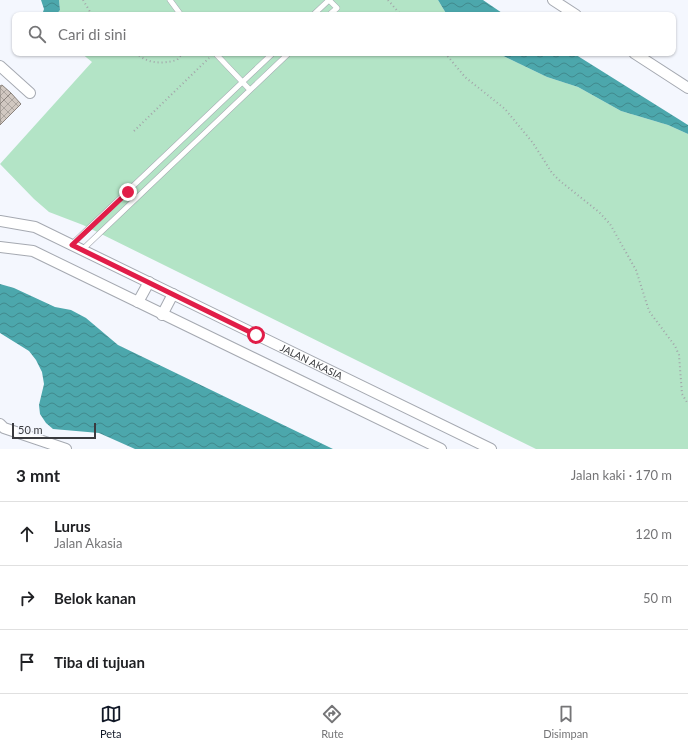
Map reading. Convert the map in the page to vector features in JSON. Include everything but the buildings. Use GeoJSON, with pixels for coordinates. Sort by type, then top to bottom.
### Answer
{"type":"FeatureCollection","features":[{"type":"Feature","properties":{"kind":"street"},"geometry":{"type":"LineString","coordinates":[[553,0],[571,12]]}},
{"type":"Feature","properties":{"kind":"street"},"geometry":{"type":"LineString","coordinates":[[639,56],[688,88]]}},
{"type":"Feature","properties":{"kind":"street"},"geometry":{"type":"LineString","coordinates":[[0,66],[30,93]]}},
{"type":"Feature","properties":{"kind":"street","name":"JALAN AKASIA"},"geometry":{"type":"LineString","coordinates":[[0,221],[34,227],[491,449]]}},
{"type":"Feature","properties":{"kind":"street"},"geometry":{"type":"LineString","coordinates":[[0,247],[33,251],[162,315],[441,449]]}},
{"type":"Feature","properties":{"kind":"street"},"geometry":{"type":"LineString","coordinates":[[138,302],[149,282]]}},
{"type":"Feature","properties":{"kind":"street"},"geometry":{"type":"LineString","coordinates":[[162,315],[173,294]]}},
{"type":"Feature","properties":{"kind":"street"},"geometry":{"type":"LineString","coordinates":[[2,429],[66,449]]}},
{"type":"Feature","properties":{"kind":"lane"},"geometry":{"type":"LineString","coordinates":[[170,0],[179,12]]}},
{"type":"Feature","properties":{"kind":"lane"},"geometry":{"type":"LineString","coordinates":[[316,12],[329,0],[337,8],[332,12]]}},
{"type":"Feature","properties":{"kind":"lane"},"geometry":{"type":"LineString","coordinates":[[217,56],[250,90]]}},
{"type":"Feature","properties":{"kind":"lane"},"geometry":{"type":"LineString","coordinates":[[72,245],[270,56]]}},
{"type":"Feature","properties":{"kind":"lane"},"geometry":{"type":"LineString","coordinates":[[82,250],[286,56]]}},
{"type":"Feature","properties":{"kind":"path"},"geometry":{"type":"LineString","coordinates":[[83,0],[90,12]]}},
{"type":"Feature","properties":{"kind":"path"},"geometry":{"type":"LineString","coordinates":[[388,0],[398,12]]}},
{"type":"Feature","properties":{"kind":"path"},"geometry":{"type":"LineString","coordinates":[[140,56],[157,62],[177,60],[180,56]]}},
{"type":"Feature","properties":{"kind":"path"},"geometry":{"type":"LineString","coordinates":[[134,131],[211,56]]}},
{"type":"Feature","properties":{"kind":"path"},"geometry":{"type":"LineString","coordinates":[[447,56],[465,78],[505,109],[533,143],[543,161],[560,182],[599,212],[610,224],[622,249],[636,270],[649,310],[675,346],[678,355],[680,387],[688,404]]}},
{"type":"Feature","properties":{"kind":"green space"},"geometry":{"type":"Polygon","coordinates":[[[59,0],[438,0],[445,12],[58,12],[60,10],[59,0]]]}},
{"type":"Feature","properties":{"kind":"green space"},"geometry":{"type":"Polygon","coordinates":[[[85,56],[503,56],[547,77],[578,87],[621,111],[668,125],[688,134],[688,449],[536,449],[83,225],[49,212],[34,199],[0,164],[92,62],[85,56]]]}},
{"type":"Feature","properties":{"kind":"water"},"geometry":{"type":"Polygon","coordinates":[[[41,0],[59,0],[60,10],[58,12],[43,12],[44,9],[41,0]]]}},
{"type":"Feature","properties":{"kind":"water"},"geometry":{"type":"Polygon","coordinates":[[[438,0],[483,0],[501,12],[445,12],[438,0]]]}},
{"type":"Feature","properties":{"kind":"water"},"geometry":{"type":"Polygon","coordinates":[[[503,56],[578,56],[688,125],[688,134],[668,125],[621,111],[578,87],[547,77],[503,56]]]}},
{"type":"Feature","properties":{"kind":"water"},"geometry":{"type":"Polygon","coordinates":[[[0,284],[14,288],[55,307],[71,310],[86,318],[118,345],[333,449],[135,449],[99,433],[53,429],[46,423],[40,414],[39,405],[44,384],[42,372],[36,360],[29,351],[0,333],[0,284]]]}},
{"type":"Feature","properties":{"kind":"route"},"geometry":{"type":"LineString","coordinates":[[128,192],[72,245],[256,335]]}}]}
